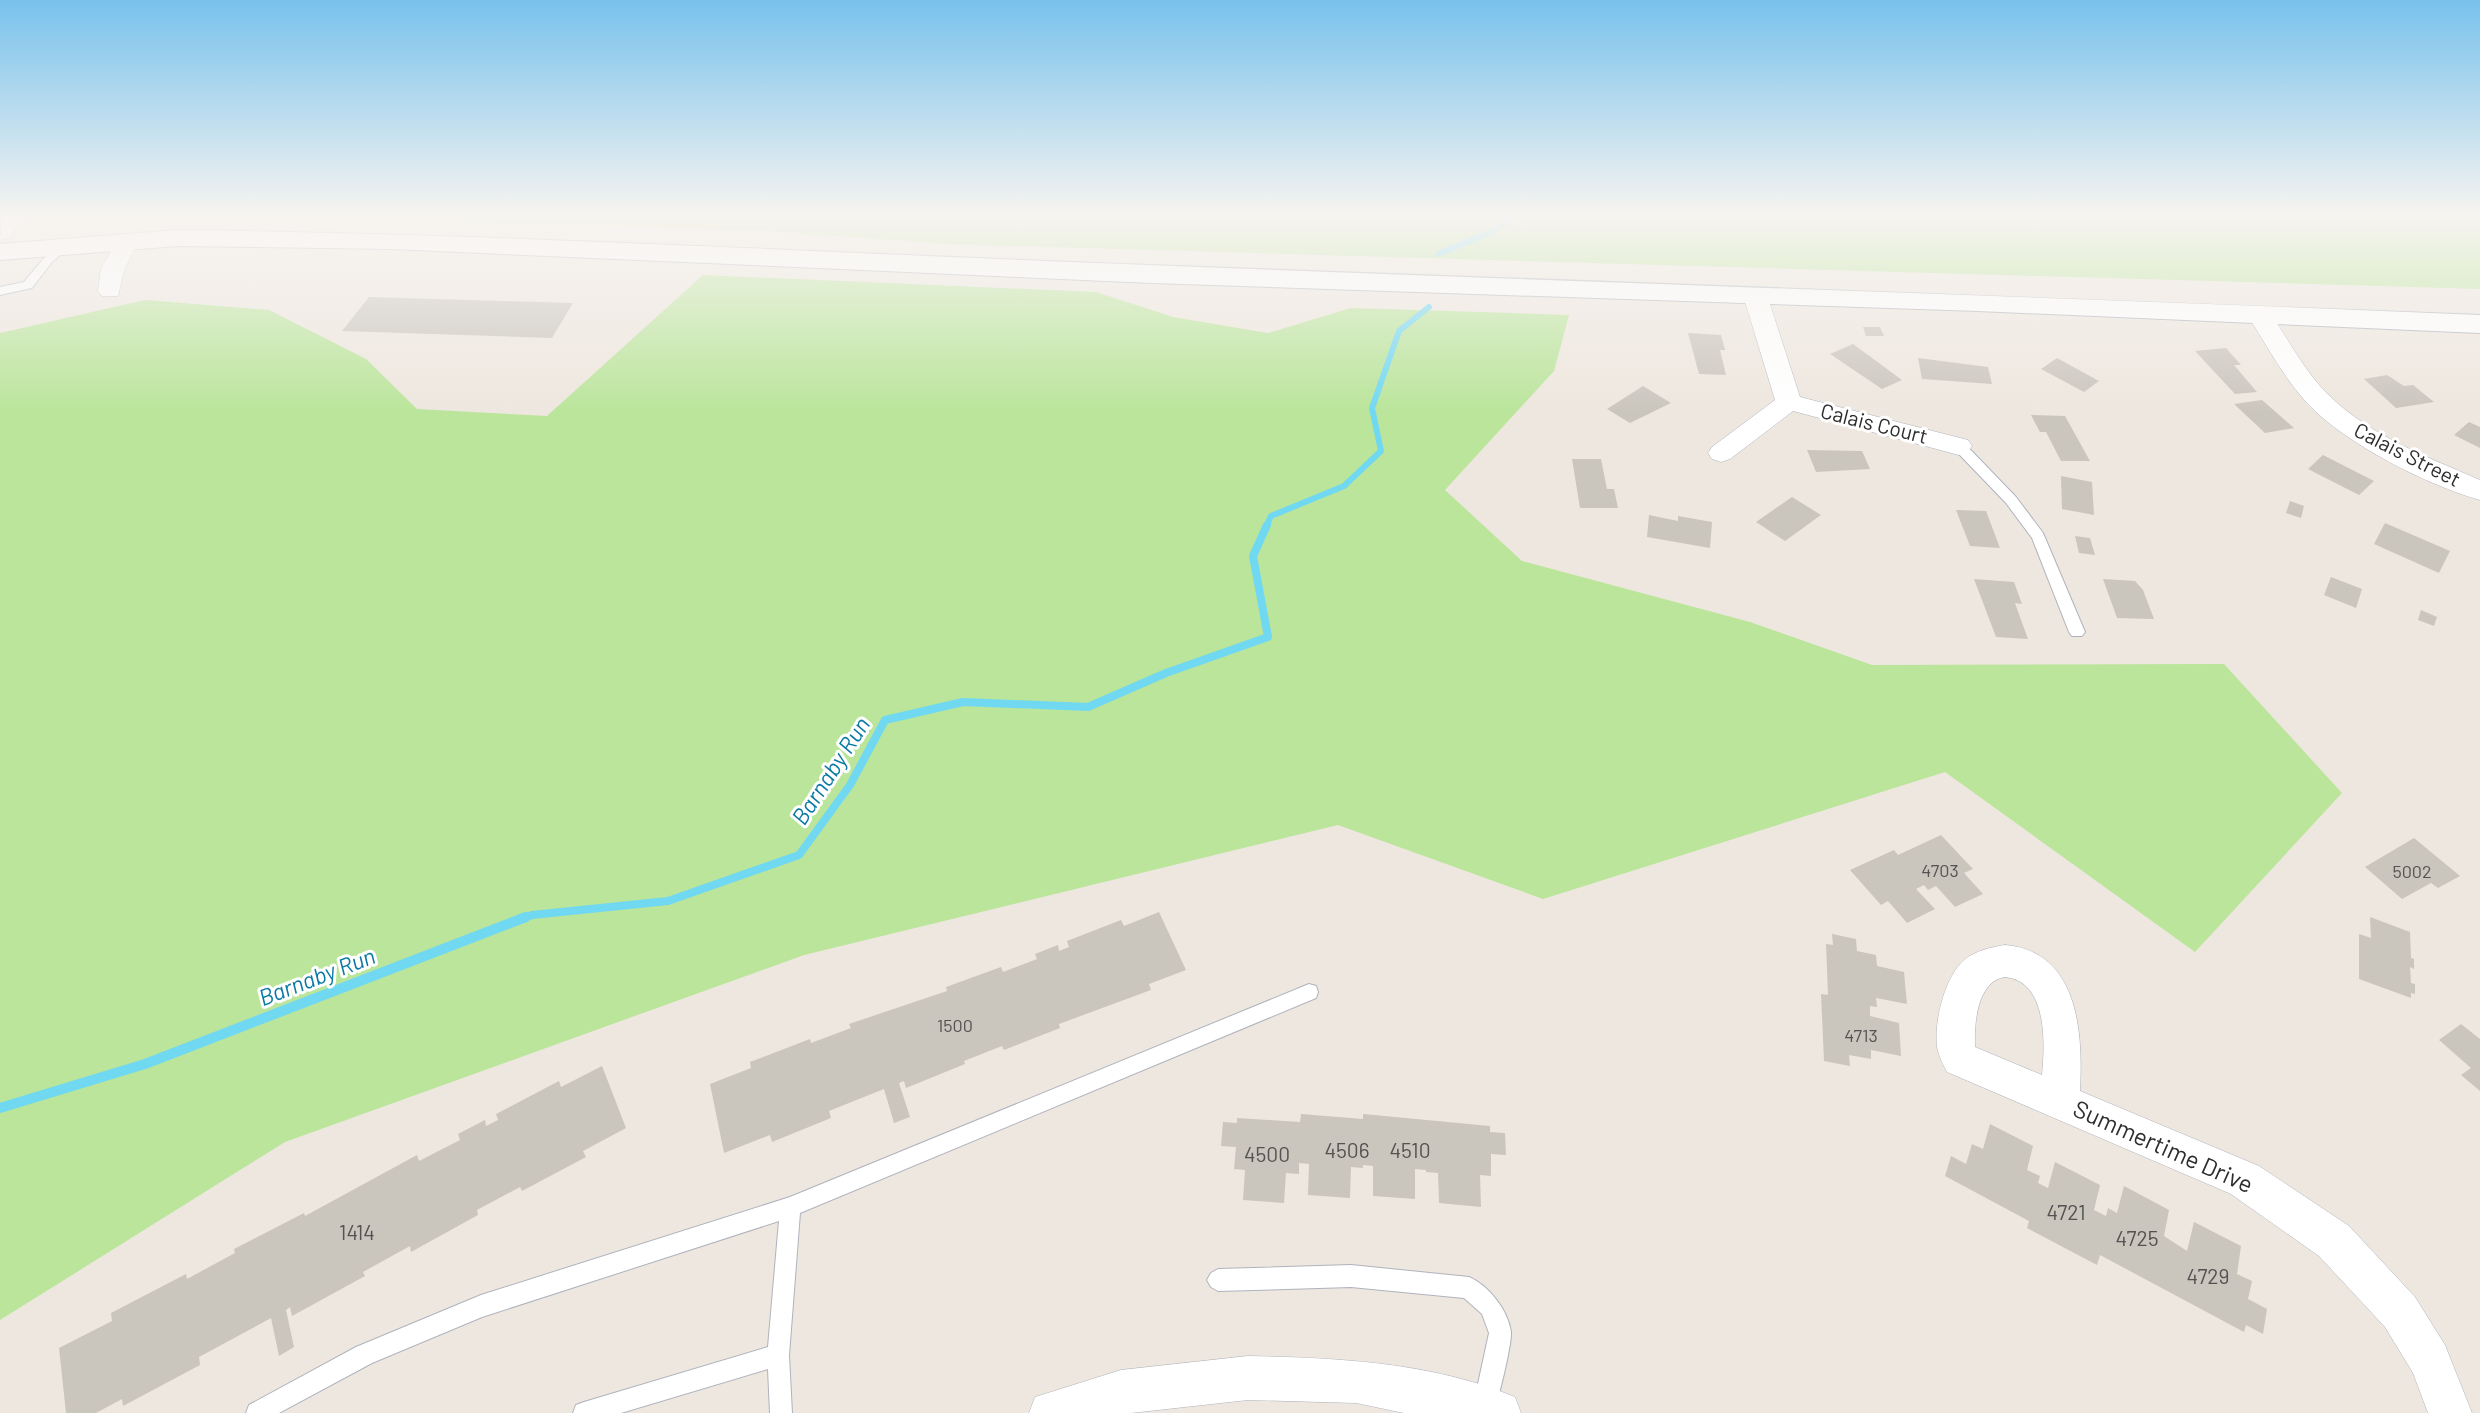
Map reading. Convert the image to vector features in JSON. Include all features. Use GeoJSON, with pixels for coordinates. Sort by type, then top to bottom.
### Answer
{"type":"FeatureCollection","features":[{"type":"Feature","properties":{"kind":"main road"},"geometry":{"type":"LineString","coordinates":[[1342,281],[1978,302],[2480,324]]}},
{"type":"Feature","properties":{"kind":"street"},"geometry":{"type":"LineString","coordinates":[[110,291],[111,281]]}},
{"type":"Feature","properties":{"kind":"street"},"geometry":{"type":"LineString","coordinates":[[1721,453],[1789,402],[1755,295]]}},
{"type":"Feature","properties":{"kind":"street","name":"Calais Street"},"geometry":{"type":"LineString","coordinates":[[2260,316],[2305,382],[2337,417],[2362,435],[2480,491]]}},
{"type":"Feature","properties":{"kind":"street","name":"Calais Court"},"geometry":{"type":"LineString","coordinates":[[1789,402],[1959,446]]}},
{"type":"Feature","properties":{"kind":"street","name":"Summertime Drive"},"geometry":{"type":"LineString","coordinates":[[2060,1100],[2245,1180],[2334,1241],[2400,1312],[2430,1360],[2450,1413]]}},
{"type":"Feature","properties":{"kind":"street"},"geometry":{"type":"LineString","coordinates":[[1051,1413],[1121,1392],[1248,1378],[1356,1381],[1489,1411]]}},
{"type":"Feature","properties":{"kind":"lane"},"geometry":{"type":"LineString","coordinates":[[0,291],[28,285],[31,281]]}},
{"type":"Feature","properties":{"kind":"lane"},"geometry":{"type":"LineString","coordinates":[[1959,446],[2011,500],[2038,537],[2077,632]]}},
{"type":"Feature","properties":{"kind":"lane"},"geometry":{"type":"LineString","coordinates":[[257,1413],[364,1355],[481,1306],[790,1207],[1309,992]]}},
{"type":"Feature","properties":{"kind":"lane"},"geometry":{"type":"LineString","coordinates":[[781,1413],[778,1354],[790,1207]]}},
{"type":"Feature","properties":{"kind":"lane"},"geometry":{"type":"LineString","coordinates":[[1218,1280],[1351,1276],[1469,1289],[1490,1307],[1500,1333],[1489,1411]]}},
{"type":"Feature","properties":{"kind":"lane"},"geometry":{"type":"LineString","coordinates":[[584,1413],[778,1354]]}},
{"type":"Feature","properties":{"kind":"green space"},"geometry":{"type":"Polygon","coordinates":[[[696,281],[840,281],[1096,292],[1173,317],[1268,333],[1351,308],[1569,315],[1554,371],[1445,490],[1522,561],[1750,622],[1872,665],[2224,664],[2342,793],[2195,952],[1945,772],[1543,899],[1338,825],[804,955],[285,1142],[0,1320],[0,333],[145,300],[269,310],[366,359],[417,409],[547,416],[696,281]]]}},
{"type":"Feature","properties":{"kind":"green space"},"geometry":{"type":"Polygon","coordinates":[[[2205,281],[2480,281],[2480,289],[2205,281]]]}},
{"type":"Feature","properties":{"kind":"building"},"geometry":{"type":"Polygon","coordinates":[[[369,297],[573,303],[552,338],[342,331],[369,297]]]}},
{"type":"Feature","properties":{"kind":"building"},"geometry":{"type":"Polygon","coordinates":[[[1863,327],[1880,327],[1884,336],[1866,336],[1863,327]]]}},
{"type":"Feature","properties":{"kind":"building"},"geometry":{"type":"Polygon","coordinates":[[[1688,333],[1721,335],[1725,350],[1720,350],[1726,375],[1699,374],[1688,333]]]}},
{"type":"Feature","properties":{"kind":"building"},"geometry":{"type":"Polygon","coordinates":[[[1853,344],[1902,380],[1882,389],[1830,354],[1853,344]]]}},
{"type":"Feature","properties":{"kind":"building"},"geometry":{"type":"Polygon","coordinates":[[[2226,348],[2241,365],[2234,365],[2257,392],[2235,394],[2195,351],[2226,348]]]}},
{"type":"Feature","properties":{"kind":"building"},"geometry":{"type":"Polygon","coordinates":[[[1918,358],[1988,367],[1992,384],[1922,379],[1918,358]]]}},
{"type":"Feature","properties":{"kind":"building"},"geometry":{"type":"Polygon","coordinates":[[[2057,358],[2099,381],[2084,392],[2041,369],[2057,358]]]}},
{"type":"Feature","properties":{"kind":"building"},"geometry":{"type":"Polygon","coordinates":[[[2387,375],[2404,386],[2413,385],[2434,402],[2396,408],[2364,379],[2387,375]]]}},
{"type":"Feature","properties":{"kind":"building"},"geometry":{"type":"Polygon","coordinates":[[[1643,386],[1671,403],[1630,423],[1607,409],[1643,386]]]}},
{"type":"Feature","properties":{"kind":"building"},"geometry":{"type":"Polygon","coordinates":[[[2262,400],[2294,428],[2265,433],[2234,404],[2262,400]]]}},
{"type":"Feature","properties":{"kind":"building"},"geometry":{"type":"Polygon","coordinates":[[[2031,415],[2065,416],[2090,461],[2061,461],[2046,432],[2040,432],[2031,415]]]}},
{"type":"Feature","properties":{"kind":"building"},"geometry":{"type":"Polygon","coordinates":[[[2469,422],[2480,427],[2480,448],[2454,435],[2469,422]]]}},
{"type":"Feature","properties":{"kind":"building"},"geometry":{"type":"Polygon","coordinates":[[[1807,450],[1862,451],[1870,469],[1816,472],[1807,450]]]}},
{"type":"Feature","properties":{"kind":"building"},"geometry":{"type":"Polygon","coordinates":[[[2323,455],[2374,481],[2359,495],[2308,469],[2323,455]]]}},
{"type":"Feature","properties":{"kind":"building"},"geometry":{"type":"Polygon","coordinates":[[[1572,459],[1601,459],[1607,489],[1614,489],[1618,508],[1580,508],[1572,459]]]}},
{"type":"Feature","properties":{"kind":"building"},"geometry":{"type":"Polygon","coordinates":[[[2061,476],[2092,482],[2094,515],[2062,509],[2061,476]]]}},
{"type":"Feature","properties":{"kind":"building"},"geometry":{"type":"Polygon","coordinates":[[[1792,497],[1821,515],[1785,541],[1756,522],[1792,497]]]}},
{"type":"Feature","properties":{"kind":"building"},"geometry":{"type":"Polygon","coordinates":[[[2290,501],[2304,506],[2301,518],[2286,513],[2290,501]]]}},
{"type":"Feature","properties":{"kind":"building"},"geometry":{"type":"Polygon","coordinates":[[[1956,510],[1986,511],[2000,548],[1970,546],[1956,510]]]}},
{"type":"Feature","properties":{"kind":"building"},"geometry":{"type":"Polygon","coordinates":[[[1649,515],[1678,521],[1678,516],[1712,522],[1710,548],[1647,537],[1649,515]]]}},
{"type":"Feature","properties":{"kind":"building"},"geometry":{"type":"Polygon","coordinates":[[[2385,523],[2450,551],[2439,573],[2374,544],[2385,523]]]}},
{"type":"Feature","properties":{"kind":"building"},"geometry":{"type":"Polygon","coordinates":[[[2075,536],[2090,538],[2095,555],[2079,553],[2075,536]]]}},
{"type":"Feature","properties":{"kind":"building"},"geometry":{"type":"Polygon","coordinates":[[[2331,577],[2362,589],[2356,608],[2324,595],[2331,577]]]}},
{"type":"Feature","properties":{"kind":"building"},"geometry":{"type":"Polygon","coordinates":[[[1974,579],[2014,582],[2022,604],[2015,603],[2028,639],[1996,637],[1974,579]]]}},
{"type":"Feature","properties":{"kind":"building"},"geometry":{"type":"Polygon","coordinates":[[[2103,579],[2135,581],[2143,590],[2154,619],[2117,618],[2103,579]]]}},
{"type":"Feature","properties":{"kind":"building"},"geometry":{"type":"Polygon","coordinates":[[[2421,610],[2437,617],[2434,626],[2418,620],[2421,610]]]}},
{"type":"Feature","properties":{"kind":"building"},"geometry":{"type":"Polygon","coordinates":[[[1941,835],[1973,869],[1964,873],[1983,894],[1955,907],[1936,886],[1928,890],[1924,885],[1916,889],[1935,909],[1907,923],[1888,901],[1881,905],[1850,870],[1894,850],[1898,855],[1941,835]]]}},
{"type":"Feature","properties":{"kind":"building"},"geometry":{"type":"Polygon","coordinates":[[[2414,838],[2460,876],[2438,888],[2431,883],[2402,899],[2365,867],[2414,838]]]}},
{"type":"Feature","properties":{"kind":"building"},"geometry":{"type":"Polygon","coordinates":[[[1159,912],[1186,970],[1149,984],[1151,990],[1059,1024],[1060,1028],[1004,1050],[1002,1046],[964,1061],[965,1064],[906,1088],[904,1081],[899,1083],[910,1117],[894,1123],[884,1089],[829,1111],[831,1118],[772,1142],[770,1135],[724,1153],[710,1084],[751,1068],[750,1062],[810,1039],[811,1043],[851,1028],[849,1024],[947,991],[946,987],[1001,967],[1003,972],[1037,959],[1035,954],[1058,945],[1059,951],[1069,947],[1067,941],[1121,920],[1124,926],[1159,912]]]}},
{"type":"Feature","properties":{"kind":"building"},"geometry":{"type":"Polygon","coordinates":[[[2370,917],[2410,932],[2411,958],[2414,959],[2414,969],[2410,967],[2411,983],[2415,984],[2415,994],[2411,993],[2411,998],[2359,979],[2359,934],[2371,938],[2370,917]]]}},
{"type":"Feature","properties":{"kind":"building"},"geometry":{"type":"Polygon","coordinates":[[[1832,934],[1856,939],[1857,951],[1876,955],[1877,966],[1904,972],[1907,1004],[1876,998],[1877,1007],[1870,1006],[1870,1016],[1899,1023],[1901,1056],[1871,1050],[1871,1059],[1849,1055],[1850,1066],[1824,1061],[1821,994],[1828,995],[1826,944],[1833,945],[1832,934]]]}},
{"type":"Feature","properties":{"kind":"building"},"geometry":{"type":"Polygon","coordinates":[[[2461,1024],[2480,1039],[2480,1091],[2461,1075],[2471,1068],[2439,1040],[2461,1024]]]}},
{"type":"Feature","properties":{"kind":"building"},"geometry":{"type":"Polygon","coordinates":[[[602,1066],[626,1128],[583,1151],[586,1157],[522,1191],[520,1187],[477,1210],[478,1215],[411,1252],[410,1246],[363,1272],[365,1276],[292,1316],[290,1307],[286,1310],[294,1347],[279,1356],[271,1318],[199,1357],[200,1365],[123,1406],[122,1399],[96,1413],[66,1413],[59,1348],[112,1321],[111,1313],[186,1274],[187,1279],[235,1253],[234,1249],[304,1213],[305,1216],[417,1155],[419,1161],[460,1140],[458,1134],[485,1120],[486,1126],[498,1120],[496,1114],[559,1081],[561,1087],[602,1066]]]}},
{"type":"Feature","properties":{"kind":"building"},"geometry":{"type":"Polygon","coordinates":[[[1301,1114],[1363,1119],[1363,1114],[1490,1126],[1490,1132],[1505,1133],[1506,1155],[1491,1154],[1491,1176],[1480,1175],[1481,1207],[1439,1203],[1438,1173],[1426,1170],[1415,1169],[1415,1199],[1373,1196],[1373,1166],[1363,1165],[1363,1168],[1351,1167],[1350,1198],[1308,1195],[1309,1164],[1299,1163],[1299,1174],[1286,1173],[1284,1203],[1243,1200],[1245,1170],[1234,1169],[1236,1147],[1221,1146],[1223,1122],[1237,1123],[1237,1118],[1300,1122],[1301,1114]]]}},
{"type":"Feature","properties":{"kind":"building"},"geometry":{"type":"Polygon","coordinates":[[[1990,1124],[2033,1146],[2027,1170],[2040,1176],[2038,1183],[2048,1188],[2055,1162],[2100,1185],[2094,1210],[2106,1216],[2108,1208],[2117,1213],[2124,1186],[2169,1210],[2164,1236],[2187,1251],[2194,1222],[2241,1246],[2237,1274],[2252,1281],[2248,1299],[2267,1309],[2263,1334],[2246,1325],[2244,1332],[2100,1255],[2097,1265],[2027,1228],[2029,1221],[1945,1176],[1951,1156],[1966,1164],[1972,1144],[1983,1149],[1990,1124]]]}},
{"type":"Feature","properties":{"kind":"waterway","name":"Barnaby Run"},"geometry":{"type":"LineString","coordinates":[[1266,527],[1271,516],[1344,486],[1381,451],[1372,408],[1399,331],[1429,307]]}},
{"type":"Feature","properties":{"kind":"waterway","name":"Barnaby Run"},"geometry":{"type":"LineString","coordinates":[[521,919],[532,915],[668,901],[799,855],[850,785],[885,720],[963,702],[1088,707],[1166,673],[1268,637],[1253,556],[1267,525]]}},
{"type":"Feature","properties":{"kind":"waterway","name":"Barnaby Run"},"geometry":{"type":"LineString","coordinates":[[0,1108],[145,1064],[526,917]]}}]}
